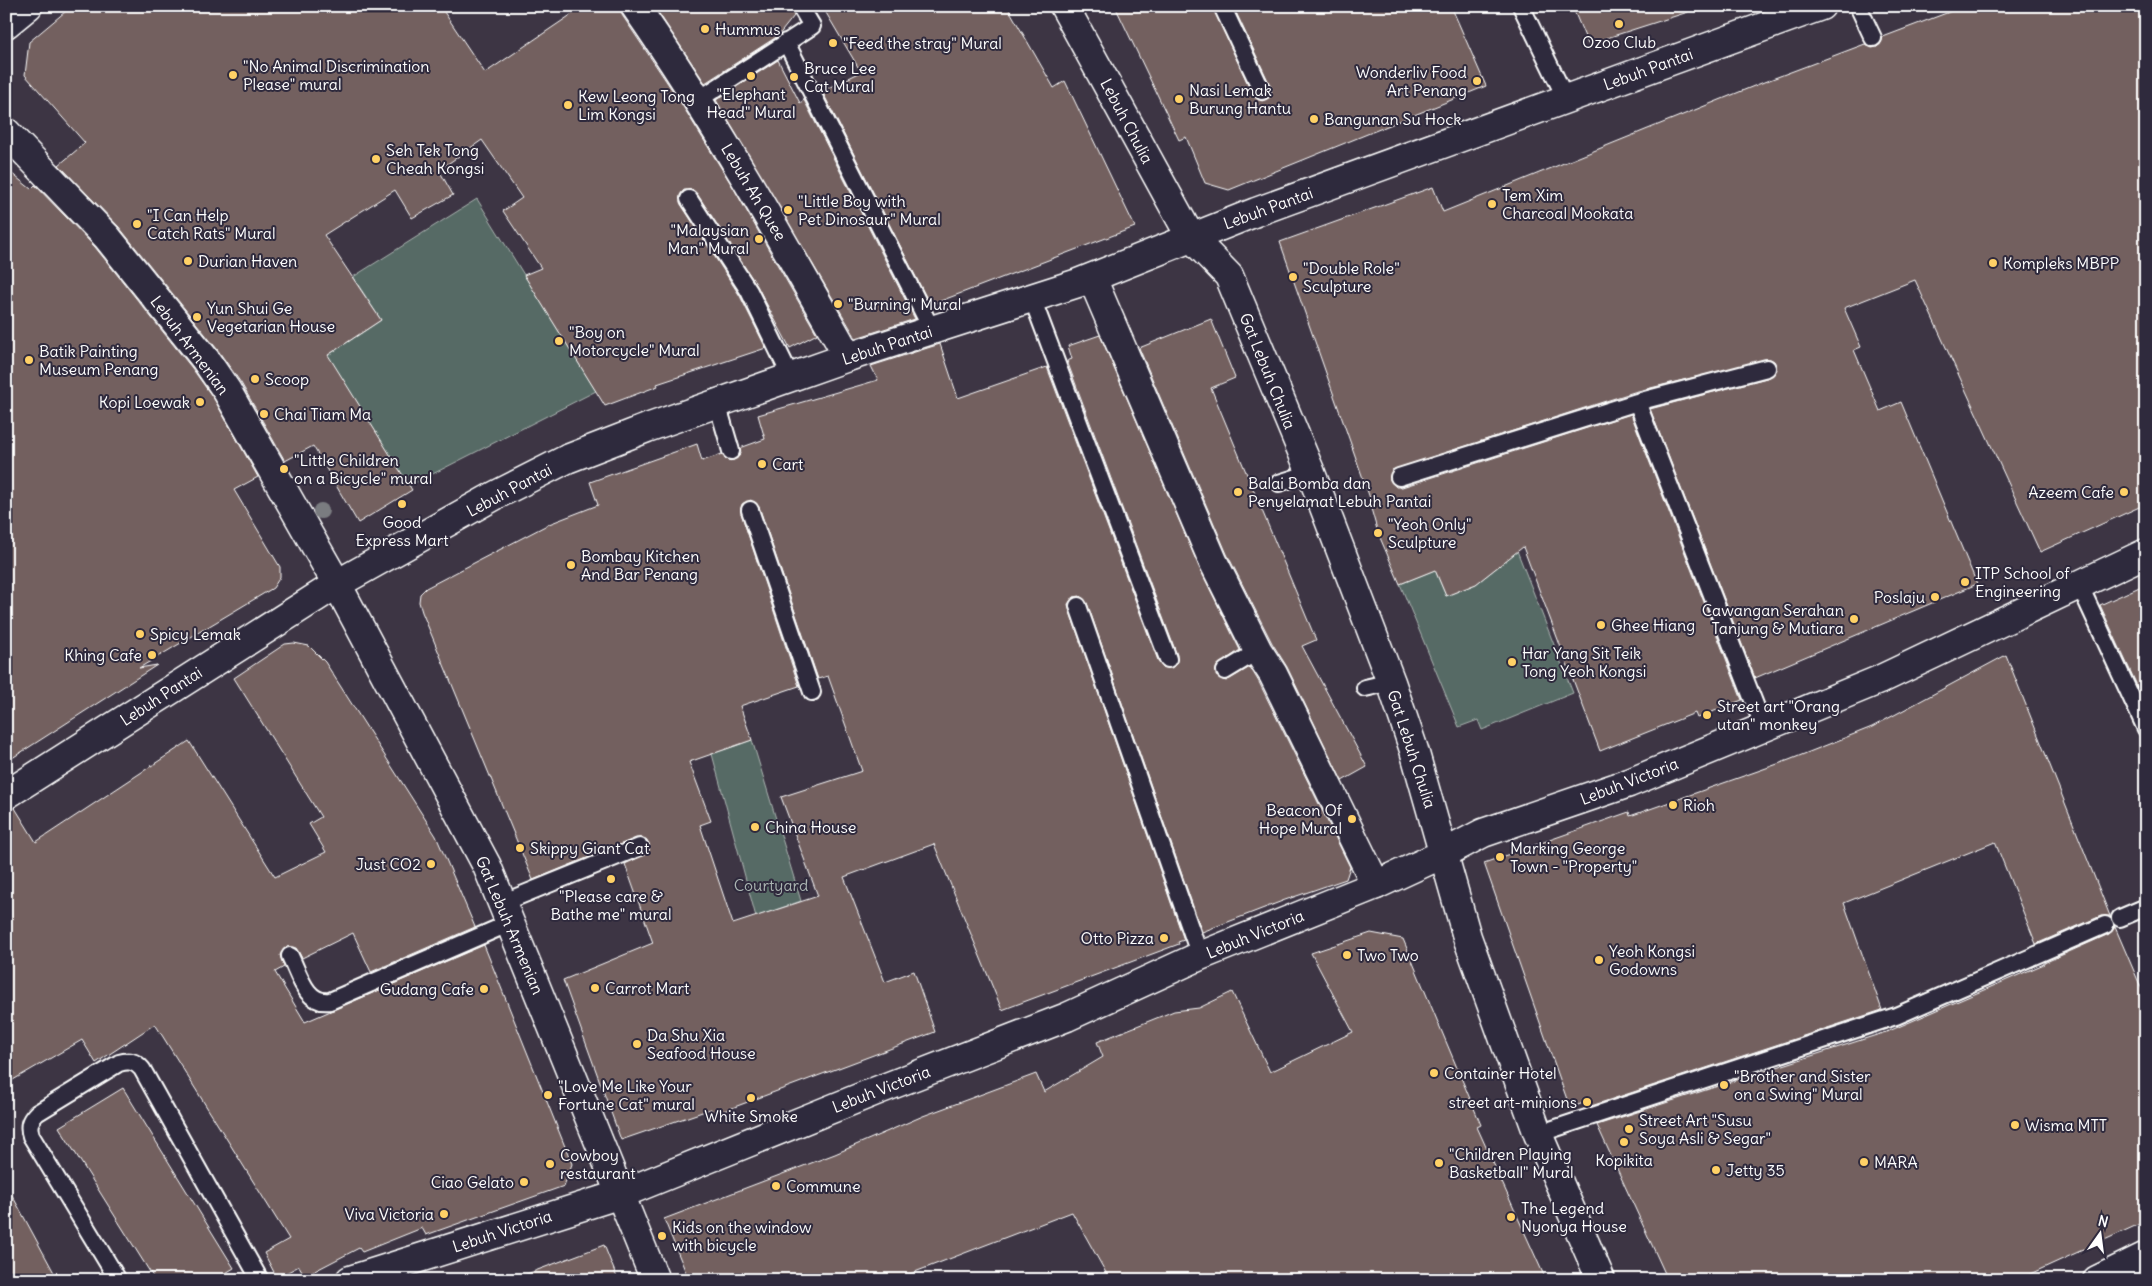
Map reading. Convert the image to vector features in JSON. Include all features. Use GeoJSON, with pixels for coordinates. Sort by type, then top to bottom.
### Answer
{"type":"FeatureCollection","features":[{"type":"Feature","properties":{"kind":"street"},"geometry":{"type":"LineString","coordinates":[[6,24],[28,6]]}},
{"type":"Feature","properties":{"kind":"street","name":"Lebuh Ah Quee"},"geometry":{"type":"LineString","coordinates":[[635,6],[698,100],[750,184],[848,357]]}},
{"type":"Feature","properties":{"kind":"street","name":"Lebuh Chulia"},"geometry":{"type":"LineString","coordinates":[[1064,6],[1190,236]]}},
{"type":"Feature","properties":{"kind":"street","name":"Lebuh Pantai"},"geometry":{"type":"LineString","coordinates":[[6,795],[337,584],[567,459],[848,357],[1092,278],[1190,236],[1821,6]]}},
{"type":"Feature","properties":{"kind":"street","name":"Lebuh Armenian"},"geometry":{"type":"LineString","coordinates":[[6,132],[107,237],[205,359],[226,391],[337,584]]}},
{"type":"Feature","properties":{"kind":"street","name":"Gat Lebuh Chulia"},"geometry":{"type":"LineString","coordinates":[[1190,236],[1229,276],[1311,473],[1378,685],[1414,750],[1445,853],[1467,937],[1538,1134],[1601,1280]]}},
{"type":"Feature","properties":{"kind":"street"},"geometry":{"type":"LineString","coordinates":[[1092,278],[1213,561],[1258,651],[1273,674],[1376,885]]}},
{"type":"Feature","properties":{"kind":"street","name":"Lebuh Victoria"},"geometry":{"type":"LineString","coordinates":[[350,1280],[398,1272],[621,1194],[876,1091],[1067,1017],[1200,956],[1376,885],[1483,833],[1629,783],[1879,680],[2146,553]]}},
{"type":"Feature","properties":{"kind":"street","name":"Gat Lebuh Armenian"},"geometry":{"type":"LineString","coordinates":[[337,584],[487,866],[655,1280]]}},
{"type":"Feature","properties":{"kind":"street"},"geometry":{"type":"LineString","coordinates":[[2098,1280],[2146,1256]]}},
{"type":"Feature","properties":{"kind":"lane"},"geometry":{"type":"LineString","coordinates":[[698,100],[812,26],[800,6]]}},
{"type":"Feature","properties":{"kind":"lane"},"geometry":{"type":"LineString","coordinates":[[1222,6],[1262,91]]}},
{"type":"Feature","properties":{"kind":"lane"},"geometry":{"type":"LineString","coordinates":[[1521,6],[1566,99]]}},
{"type":"Feature","properties":{"kind":"lane"},"geometry":{"type":"LineString","coordinates":[[1858,6],[1873,38]]}},
{"type":"Feature","properties":{"kind":"lane"},"geometry":{"type":"LineString","coordinates":[[786,42],[932,330]]}},
{"type":"Feature","properties":{"kind":"lane"},"geometry":{"type":"LineString","coordinates":[[689,199],[750,291],[791,377]]}},
{"type":"Feature","properties":{"kind":"lane"},"geometry":{"type":"LineString","coordinates":[[1032,298],[1168,659]]}},
{"type":"Feature","properties":{"kind":"lane"},"geometry":{"type":"LineString","coordinates":[[1398,477],[1638,402],[1767,368]]}},
{"type":"Feature","properties":{"kind":"lane"},"geometry":{"type":"LineString","coordinates":[[1638,402],[1764,728]]}},
{"type":"Feature","properties":{"kind":"lane"},"geometry":{"type":"LineString","coordinates":[[717,403],[731,451]]}},
{"type":"Feature","properties":{"kind":"lane"},"geometry":{"type":"LineString","coordinates":[[1279,484],[1311,473]]}},
{"type":"Feature","properties":{"kind":"lane"},"geometry":{"type":"LineString","coordinates":[[750,510],[812,692]]}},
{"type":"Feature","properties":{"kind":"lane"},"geometry":{"type":"LineString","coordinates":[[2079,584],[2146,728]]}},
{"type":"Feature","properties":{"kind":"lane"},"geometry":{"type":"LineString","coordinates":[[1078,606],[1200,956]]}},
{"type":"Feature","properties":{"kind":"lane"},"geometry":{"type":"LineString","coordinates":[[1224,671],[1258,651]]}},
{"type":"Feature","properties":{"kind":"lane"},"geometry":{"type":"LineString","coordinates":[[290,956],[308,994],[314,1000],[330,1001],[640,847]]}},
{"type":"Feature","properties":{"kind":"lane"},"geometry":{"type":"LineString","coordinates":[[1538,1134],[1896,1016],[2146,907]]}},
{"type":"Feature","properties":{"kind":"lane"},"geometry":{"type":"LineString","coordinates":[[118,1280],[31,1136],[29,1128],[31,1120],[36,1114],[119,1063],[127,1061],[136,1063],[142,1069],[260,1280]]}},
{"type":"Feature","properties":{"kind":"green space"},"geometry":{"type":"Polygon","coordinates":[[[477,199],[596,391],[409,486],[327,356],[381,320],[353,277],[477,199]]]}},
{"type":"Feature","properties":{"kind":"green space"},"geometry":{"type":"Polygon","coordinates":[[[1512,538],[1573,693],[1482,730],[1478,720],[1459,727],[1400,584],[1435,570],[1446,596],[1476,584],[1500,565],[1494,546],[1512,538]]]}},
{"type":"Feature","properties":{"kind":"green space","name":"Courtyard"},"geometry":{"type":"Polygon","coordinates":[[[752,740],[801,901],[756,917],[712,754],[752,740]]]}},
{"type":"Feature","properties":{"kind":"building"},"geometry":{"type":"Polygon","coordinates":[[[72,6],[440,6],[485,73],[584,6],[620,6],[622,15],[679,100],[733,187],[817,334],[790,348],[757,286],[697,194],[693,190],[684,190],[680,195],[681,204],[740,296],[766,348],[657,384],[658,386],[605,406],[524,275],[541,268],[503,211],[522,198],[482,140],[439,170],[453,195],[412,218],[395,190],[324,235],[381,320],[328,355],[412,490],[358,523],[313,446],[285,461],[241,383],[217,349],[119,227],[59,165],[85,143],[25,75],[29,42],[72,6]]]}},
{"type":"Feature","properties":{"kind":"building"},"geometry":{"type":"Polygon","coordinates":[[[654,6],[790,6],[794,16],[778,36],[705,83],[654,6]]]}},
{"type":"Feature","properties":{"kind":"building"},"geometry":{"type":"Polygon","coordinates":[[[822,6],[1007,6],[1054,88],[1065,81],[1135,227],[930,305],[822,91],[861,72],[822,6]]]}},
{"type":"Feature","properties":{"kind":"building"},"geometry":{"type":"Polygon","coordinates":[[[1115,6],[1212,6],[1253,95],[1262,101],[1270,97],[1271,87],[1233,6],[1451,6],[1486,86],[1229,190],[1205,183],[1186,137],[1179,140],[1115,6]]]}},
{"type":"Feature","properties":{"kind":"building"},"geometry":{"type":"Polygon","coordinates":[[[1572,6],[1687,6],[1688,12],[1588,44],[1572,6]]]}},
{"type":"Feature","properties":{"kind":"building"},"geometry":{"type":"Polygon","coordinates":[[[1965,6],[2146,6],[2146,504],[2040,552],[1915,280],[1844,308],[1861,347],[1854,350],[1880,411],[1901,402],[1977,584],[1755,678],[1650,409],[1770,377],[1777,370],[1774,361],[1770,359],[1634,392],[1392,470],[1390,480],[1396,487],[1402,487],[1631,414],[1742,700],[1697,718],[1695,713],[1600,751],[1523,547],[1476,584],[1446,596],[1435,570],[1400,584],[1378,533],[1370,505],[1372,504],[1280,242],[1433,187],[1443,212],[1764,82],[1865,44],[1872,48],[1877,47],[1883,37],[1965,6]]]}},
{"type":"Feature","properties":{"kind":"building"},"geometry":{"type":"Polygon","coordinates":[[[778,60],[800,103],[804,100],[915,319],[856,338],[716,100],[778,60]]]}},
{"type":"Feature","properties":{"kind":"building"},"geometry":{"type":"Polygon","coordinates":[[[6,169],[31,189],[35,185],[95,247],[192,368],[214,399],[258,477],[234,490],[280,567],[280,577],[273,588],[139,668],[157,665],[6,762],[6,169]]]}},
{"type":"Feature","properties":{"kind":"building"},"geometry":{"type":"Polygon","coordinates":[[[1211,319],[1235,378],[1211,388],[1316,640],[1302,646],[1367,767],[1342,781],[1287,667],[1272,643],[1227,554],[1139,348],[1211,319]]]}},
{"type":"Feature","properties":{"kind":"building"},"geometry":{"type":"Polygon","coordinates":[[[1100,335],[1199,567],[1240,650],[1217,666],[1216,676],[1226,681],[1250,667],[1350,867],[1346,879],[1202,932],[1087,603],[1080,596],[1074,597],[1068,604],[1069,609],[1184,940],[1178,942],[1179,944],[1002,1010],[934,844],[844,877],[885,982],[914,971],[935,1032],[713,1115],[711,1109],[621,1140],[563,980],[653,943],[625,864],[648,853],[649,844],[646,839],[636,838],[533,880],[422,612],[419,602],[420,594],[426,588],[549,524],[598,505],[590,482],[697,444],[702,461],[722,454],[728,461],[734,460],[741,454],[740,448],[765,439],[758,415],[878,380],[871,366],[940,344],[958,398],[1047,367],[1159,663],[1162,667],[1171,668],[1176,665],[1177,655],[1067,361],[1072,359],[1068,346],[1100,335]],[[751,500],[742,504],[741,513],[799,686],[740,706],[752,740],[689,762],[711,821],[700,825],[733,924],[818,896],[781,797],[862,771],[828,676],[818,679],[759,507],[751,500]]]}},
{"type":"Feature","properties":{"kind":"building"},"geometry":{"type":"Polygon","coordinates":[[[2146,584],[2146,705],[2100,605],[2146,584]]]}},
{"type":"Feature","properties":{"kind":"building"},"geometry":{"type":"Polygon","coordinates":[[[294,643],[309,646],[325,662],[436,836],[475,927],[371,972],[353,933],[302,958],[296,948],[286,947],[280,955],[284,967],[275,972],[305,1022],[484,945],[572,1164],[564,1186],[426,1235],[422,1228],[362,1252],[359,1248],[305,1276],[299,1266],[277,1278],[264,1253],[289,1239],[155,1024],[96,1063],[82,1040],[6,1084],[6,811],[15,808],[36,842],[189,741],[275,877],[326,852],[309,824],[321,817],[234,678],[285,644],[294,643]]]}},
{"type":"Feature","properties":{"kind":"building"},"geometry":{"type":"Polygon","coordinates":[[[2006,655],[2110,916],[2101,916],[2036,944],[1995,842],[1844,903],[1882,1010],[1588,1107],[1586,1102],[1570,1108],[1484,863],[1629,812],[1630,816],[1789,760],[1872,727],[2006,655]]]}},
{"type":"Feature","properties":{"kind":"building"},"geometry":{"type":"Polygon","coordinates":[[[2115,927],[2146,999],[2146,1221],[2017,1280],[1668,1280],[1597,1125],[1889,1031],[2044,964],[2109,934],[2115,927]]]}},
{"type":"Feature","properties":{"kind":"building"},"geometry":{"type":"Polygon","coordinates":[[[1371,933],[1403,939],[1481,1125],[1477,1127],[1546,1280],[1110,1280],[1072,1212],[894,1280],[689,1280],[664,1219],[835,1154],[923,1116],[1036,1074],[1044,1092],[1103,1057],[1097,1042],[1174,1011],[1199,1008],[1232,992],[1270,1072],[1353,1032],[1311,953],[1371,933]]]}},
{"type":"Feature","properties":{"kind":"building"},"geometry":{"type":"Polygon","coordinates":[[[123,1088],[234,1268],[214,1280],[155,1280],[59,1127],[123,1088]]]}},
{"type":"Feature","properties":{"kind":"building"},"geometry":{"type":"Polygon","coordinates":[[[6,1184],[58,1280],[6,1280],[6,1184]]]}},
{"type":"Feature","properties":{"kind":"building"},"geometry":{"type":"Polygon","coordinates":[[[604,1245],[618,1280],[519,1280],[519,1277],[604,1245]]]}},
{"type":"Feature","properties":{"kind":"place","name":"Ozoo Club"},"geometry":{"type":"Point","coordinates":[1619,24]}},
{"type":"Feature","properties":{"kind":"place","name":"Hummus"},"geometry":{"type":"Point","coordinates":[705,29]}},
{"type":"Feature","properties":{"kind":"place","name":"\"Feed the stray\" Mural"},"geometry":{"type":"Point","coordinates":[833,43]}},
{"type":"Feature","properties":{"kind":"place","name":"\"No Animal Discrimination Please\" mural"},"geometry":{"type":"Point","coordinates":[233,75]}},
{"type":"Feature","properties":{"kind":"place","name":"\"Elephant Head\" Mural"},"geometry":{"type":"Point","coordinates":[751,76]}},
{"type":"Feature","properties":{"kind":"place","name":"Bruce Lee Cat Mural"},"geometry":{"type":"Point","coordinates":[794,77]}},
{"type":"Feature","properties":{"kind":"place","name":"Wonderliv Food Art Penang"},"geometry":{"type":"Point","coordinates":[1477,81]}},
{"type":"Feature","properties":{"kind":"place","name":"Nasi Lemak Burung Hantu"},"geometry":{"type":"Point","coordinates":[1179,99]}},
{"type":"Feature","properties":{"kind":"place","name":"Kew Leong Tong Lim Kongsi"},"geometry":{"type":"Point","coordinates":[568,105]}},
{"type":"Feature","properties":{"kind":"place","name":"Bangunan Su Hock"},"geometry":{"type":"Point","coordinates":[1314,119]}},
{"type":"Feature","properties":{"kind":"place","name":"Seh Tek Tong Cheah Kongsi"},"geometry":{"type":"Point","coordinates":[376,159]}},
{"type":"Feature","properties":{"kind":"place","name":"Tem Xim Charcoal Mookata"},"geometry":{"type":"Point","coordinates":[1492,204]}},
{"type":"Feature","properties":{"kind":"place","name":"\"Little Boy with Pet Dinosaur\" Mural"},"geometry":{"type":"Point","coordinates":[788,210]}},
{"type":"Feature","properties":{"kind":"place","name":"\"I Can Help Catch Rats\" Mural"},"geometry":{"type":"Point","coordinates":[137,224]}},
{"type":"Feature","properties":{"kind":"place","name":"\"Malaysian Man\" Mural"},"geometry":{"type":"Point","coordinates":[759,239]}},
{"type":"Feature","properties":{"kind":"place","name":"Durian Haven"},"geometry":{"type":"Point","coordinates":[188,261]}},
{"type":"Feature","properties":{"kind":"place","name":"Kompleks MBPP"},"geometry":{"type":"Point","coordinates":[1993,263]}},
{"type":"Feature","properties":{"kind":"place","name":"\"Double Role\" Sculpture"},"geometry":{"type":"Point","coordinates":[1293,277]}},
{"type":"Feature","properties":{"kind":"place","name":"\"Burning\" Mural"},"geometry":{"type":"Point","coordinates":[838,304]}},
{"type":"Feature","properties":{"kind":"place","name":"Yun Shui Ge Vegetarian House"},"geometry":{"type":"Point","coordinates":[197,317]}},
{"type":"Feature","properties":{"kind":"place","name":"\"Boy on Motorcycle\" Mural"},"geometry":{"type":"Point","coordinates":[559,341]}},
{"type":"Feature","properties":{"kind":"place","name":"Batik Painting Museum Penang"},"geometry":{"type":"Point","coordinates":[29,360]}},
{"type":"Feature","properties":{"kind":"place","name":"Scoop"},"geometry":{"type":"Point","coordinates":[255,379]}},
{"type":"Feature","properties":{"kind":"place","name":"Kopi Loewak"},"geometry":{"type":"Point","coordinates":[200,402]}},
{"type":"Feature","properties":{"kind":"place","name":"Chai Tiam Ma"},"geometry":{"type":"Point","coordinates":[264,414]}},
{"type":"Feature","properties":{"kind":"place","name":"Cart"},"geometry":{"type":"Point","coordinates":[762,464]}},
{"type":"Feature","properties":{"kind":"place","name":"\"Little Children on a Bicycle\" mural"},"geometry":{"type":"Point","coordinates":[284,469]}},
{"type":"Feature","properties":{"kind":"place","name":"Balai Bomba dan Penyelamat Lebuh Pantai"},"geometry":{"type":"Point","coordinates":[1238,492]}},
{"type":"Feature","properties":{"kind":"place","name":"Azeem Cafe"},"geometry":{"type":"Point","coordinates":[2124,492]}},
{"type":"Feature","properties":{"kind":"place","name":"Good Express Mart"},"geometry":{"type":"Point","coordinates":[402,504]}},
{"type":"Feature","properties":{"kind":"place","name":"\"Yeoh Only\" Sculpture"},"geometry":{"type":"Point","coordinates":[1378,533]}},
{"type":"Feature","properties":{"kind":"place","name":"Bombay Kitchen And Bar Penang"},"geometry":{"type":"Point","coordinates":[571,565]}},
{"type":"Feature","properties":{"kind":"place","name":"ITP School of Engineering"},"geometry":{"type":"Point","coordinates":[1965,582]}},
{"type":"Feature","properties":{"kind":"place","name":"Poslaju"},"geometry":{"type":"Point","coordinates":[1935,597]}},
{"type":"Feature","properties":{"kind":"place","name":"Cawangan Serahan Tanjung & Mutiara"},"geometry":{"type":"Point","coordinates":[1854,619]}},
{"type":"Feature","properties":{"kind":"place","name":"Ghee Hiang"},"geometry":{"type":"Point","coordinates":[1601,625]}},
{"type":"Feature","properties":{"kind":"place","name":"Spicy Lemak"},"geometry":{"type":"Point","coordinates":[140,634]}},
{"type":"Feature","properties":{"kind":"place","name":"Khing Cafe"},"geometry":{"type":"Point","coordinates":[152,655]}},
{"type":"Feature","properties":{"kind":"place","name":"Har Yang Sit Teik Tong Yeoh Kongsi"},"geometry":{"type":"Point","coordinates":[1512,662]}},
{"type":"Feature","properties":{"kind":"place","name":"Street art \"Orang utan\" monkey"},"geometry":{"type":"Point","coordinates":[1707,715]}},
{"type":"Feature","properties":{"kind":"place","name":"Rioh"},"geometry":{"type":"Point","coordinates":[1673,805]}},
{"type":"Feature","properties":{"kind":"place","name":"Beacon Of Hope Mural"},"geometry":{"type":"Point","coordinates":[1352,819]}},
{"type":"Feature","properties":{"kind":"place","name":"China House"},"geometry":{"type":"Point","coordinates":[755,827]}},
{"type":"Feature","properties":{"kind":"place","name":"Skippy Giant Cat"},"geometry":{"type":"Point","coordinates":[520,848]}},
{"type":"Feature","properties":{"kind":"place","name":"Marking George Town - \"Property\""},"geometry":{"type":"Point","coordinates":[1500,857]}},
{"type":"Feature","properties":{"kind":"place","name":"Just CO2"},"geometry":{"type":"Point","coordinates":[431,864]}},
{"type":"Feature","properties":{"kind":"place","name":"\"Please care & Bathe me\" mural"},"geometry":{"type":"Point","coordinates":[611,879]}},
{"type":"Feature","properties":{"kind":"place","name":"Otto Pizza"},"geometry":{"type":"Point","coordinates":[1164,938]}},
{"type":"Feature","properties":{"kind":"place","name":"Two Two"},"geometry":{"type":"Point","coordinates":[1347,955]}},
{"type":"Feature","properties":{"kind":"place","name":"Yeoh Kongsi Godowns"},"geometry":{"type":"Point","coordinates":[1599,960]}},
{"type":"Feature","properties":{"kind":"place","name":"Carrot Mart"},"geometry":{"type":"Point","coordinates":[595,988]}},
{"type":"Feature","properties":{"kind":"place","name":"Gudang Cafe"},"geometry":{"type":"Point","coordinates":[484,989]}},
{"type":"Feature","properties":{"kind":"place","name":"Da Shu Xia Seafood House"},"geometry":{"type":"Point","coordinates":[637,1044]}},
{"type":"Feature","properties":{"kind":"place","name":"Container Hotel"},"geometry":{"type":"Point","coordinates":[1434,1073]}},
{"type":"Feature","properties":{"kind":"place","name":"\"Brother and Sister on a Swing\" Mural"},"geometry":{"type":"Point","coordinates":[1724,1085]}},
{"type":"Feature","properties":{"kind":"place","name":"\"Love Me Like Your Fortune Cat\" mural"},"geometry":{"type":"Point","coordinates":[548,1095]}},
{"type":"Feature","properties":{"kind":"place","name":"White Smoke"},"geometry":{"type":"Point","coordinates":[751,1098]}},
{"type":"Feature","properties":{"kind":"place","name":"street art-minions"},"geometry":{"type":"Point","coordinates":[1587,1102]}},
{"type":"Feature","properties":{"kind":"place","name":"Wisma MTT"},"geometry":{"type":"Point","coordinates":[2015,1125]}},
{"type":"Feature","properties":{"kind":"place","name":"Street Art \"Susu Soya Asli & Segar\""},"geometry":{"type":"Point","coordinates":[1629,1129]}},
{"type":"Feature","properties":{"kind":"place","name":"Kopikita"},"geometry":{"type":"Point","coordinates":[1624,1142]}},
{"type":"Feature","properties":{"kind":"place","name":"MARA"},"geometry":{"type":"Point","coordinates":[1864,1162]}},
{"type":"Feature","properties":{"kind":"place","name":"\"Children Playing Basketball\" Mural"},"geometry":{"type":"Point","coordinates":[1439,1163]}},
{"type":"Feature","properties":{"kind":"place","name":"Cowboy restaurant"},"geometry":{"type":"Point","coordinates":[550,1164]}},
{"type":"Feature","properties":{"kind":"place","name":"Jetty 35"},"geometry":{"type":"Point","coordinates":[1716,1170]}},
{"type":"Feature","properties":{"kind":"place","name":"Ciao Gelato"},"geometry":{"type":"Point","coordinates":[524,1182]}},
{"type":"Feature","properties":{"kind":"place","name":"Commune"},"geometry":{"type":"Point","coordinates":[776,1186]}},
{"type":"Feature","properties":{"kind":"place","name":"Viva Victoria"},"geometry":{"type":"Point","coordinates":[444,1214]}},
{"type":"Feature","properties":{"kind":"place","name":"The Legend Nyonya House"},"geometry":{"type":"Point","coordinates":[1511,1217]}},
{"type":"Feature","properties":{"kind":"place","name":"Kids on the window with bicycle"},"geometry":{"type":"Point","coordinates":[662,1236]}}]}
